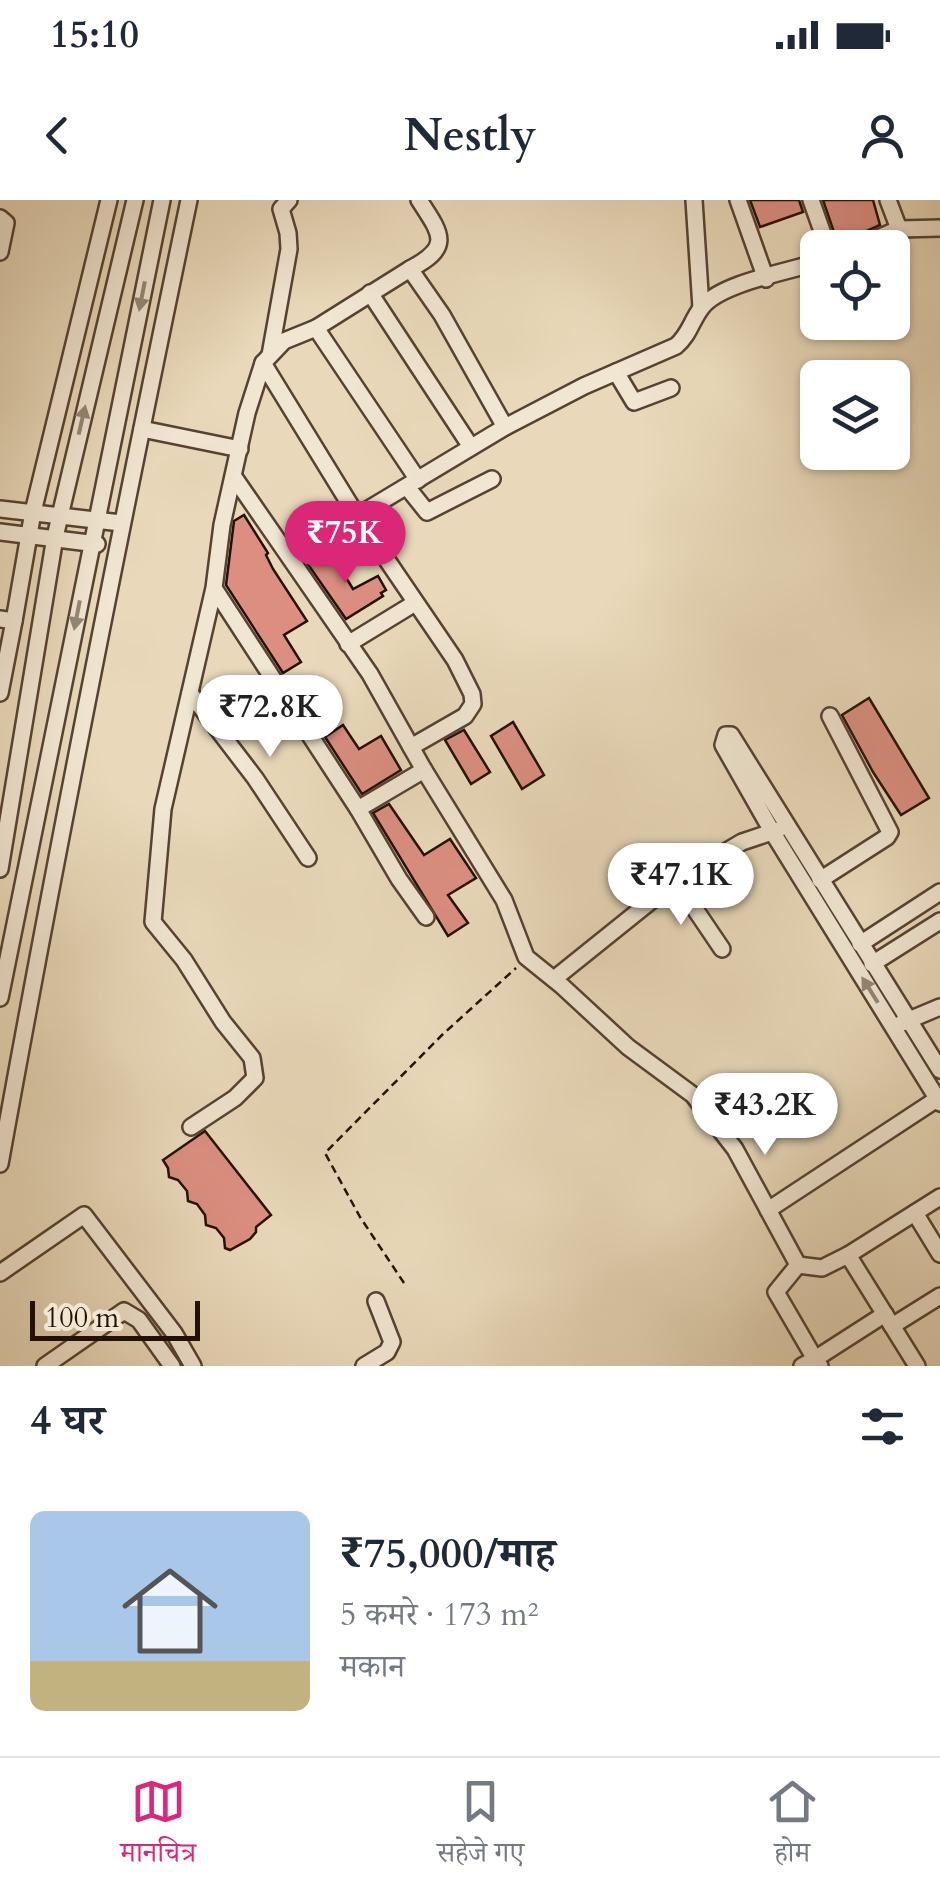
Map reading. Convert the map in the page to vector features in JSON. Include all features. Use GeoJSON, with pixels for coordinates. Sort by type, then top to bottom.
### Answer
{"type":"FeatureCollection","features":[{"type":"Feature","properties":{"kind":"street"},"geometry":{"type":"LineString","coordinates":[[0,692],[7,620],[108,200]]}},
{"type":"Feature","properties":{"kind":"street"},"geometry":{"type":"LineString","coordinates":[[0,869],[59,515],[135,200]]}},
{"type":"Feature","properties":{"kind":"street"},"geometry":{"type":"LineString","coordinates":[[0,998],[162,200]]}},
{"type":"Feature","properties":{"kind":"street"},"geometry":{"type":"LineString","coordinates":[[0,1164],[120,523],[189,200]]}},
{"type":"Feature","properties":{"kind":"street"},"geometry":{"type":"LineString","coordinates":[[191,1127],[235,1098],[255,1078],[252,1058],[153,922],[164,810],[214,588],[222,525],[247,413],[266,359],[289,249],[281,209],[289,200]]}},
{"type":"Feature","properties":{"kind":"street"},"geometry":{"type":"LineString","coordinates":[[266,359],[284,341],[316,328],[433,257],[437,248],[436,226],[419,200]]}},
{"type":"Feature","properties":{"kind":"street"},"geometry":{"type":"LineString","coordinates":[[357,516],[505,427],[676,346],[688,336],[701,308],[694,200]]}},
{"type":"Feature","properties":{"kind":"street"},"geometry":{"type":"LineString","coordinates":[[738,200],[766,278]]}},
{"type":"Feature","properties":{"kind":"street"},"geometry":{"type":"LineString","coordinates":[[811,200],[822,230]]}},
{"type":"Feature","properties":{"kind":"street"},"geometry":{"type":"LineString","coordinates":[[888,200],[899,228]]}},
{"type":"Feature","properties":{"kind":"street"},"geometry":{"type":"LineString","coordinates":[[0,218],[6,222],[0,252]]}},
{"type":"Feature","properties":{"kind":"street"},"geometry":{"type":"LineString","coordinates":[[895,230],[940,228]]}},
{"type":"Feature","properties":{"kind":"street"},"geometry":{"type":"LineString","coordinates":[[701,308],[728,289],[800,268]]}},
{"type":"Feature","properties":{"kind":"street"},"geometry":{"type":"LineString","coordinates":[[410,269],[442,314],[505,427]]}},
{"type":"Feature","properties":{"kind":"street"},"geometry":{"type":"LineString","coordinates":[[370,293],[471,448]]}},
{"type":"Feature","properties":{"kind":"street"},"geometry":{"type":"LineString","coordinates":[[316,328],[427,512],[492,479]]}},
{"type":"Feature","properties":{"kind":"street"},"geometry":{"type":"LineString","coordinates":[[266,359],[357,516],[455,660],[472,694],[473,704],[465,716],[410,747]]}},
{"type":"Feature","properties":{"kind":"street"},"geometry":{"type":"LineString","coordinates":[[616,372],[634,402],[671,388]]}},
{"type":"Feature","properties":{"kind":"street"},"geometry":{"type":"LineString","coordinates":[[142,429],[240,449]]}},
{"type":"Feature","properties":{"kind":"street"},"geometry":{"type":"LineString","coordinates":[[234,477],[370,674],[504,900],[526,957],[628,1046],[693,1094],[734,1148],[798,1265]]}},
{"type":"Feature","properties":{"kind":"street"},"geometry":{"type":"LineString","coordinates":[[0,508],[120,523]]}},
{"type":"Feature","properties":{"kind":"street"},"geometry":{"type":"LineString","coordinates":[[0,532],[116,548]]}},
{"type":"Feature","properties":{"kind":"street"},"geometry":{"type":"LineString","coordinates":[[214,588],[426,918]]}},
{"type":"Feature","properties":{"kind":"street"},"geometry":{"type":"LineString","coordinates":[[348,644],[416,603]]}},
{"type":"Feature","properties":{"kind":"street"},"geometry":{"type":"LineString","coordinates":[[190,693],[255,778],[308,858]]}},
{"type":"Feature","properties":{"kind":"street"},"geometry":{"type":"LineString","coordinates":[[820,880],[887,838],[890,832],[830,716]]}},
{"type":"Feature","properties":{"kind":"street"},"geometry":{"type":"LineString","coordinates":[[768,1210],[939,1100],[900,1024],[872,964],[820,880],[779,829],[731,734],[726,735],[723,744],[900,1024],[940,1070]]}},
{"type":"Feature","properties":{"kind":"street"},"geometry":{"type":"LineString","coordinates":[[358,809],[424,770]]}},
{"type":"Feature","properties":{"kind":"street"},"geometry":{"type":"LineString","coordinates":[[554,979],[676,881],[742,842],[779,829]]}},
{"type":"Feature","properties":{"kind":"street"},"geometry":{"type":"LineString","coordinates":[[676,881],[722,949]]}},
{"type":"Feature","properties":{"kind":"street"},"geometry":{"type":"LineString","coordinates":[[860,944],[940,892]]}},
{"type":"Feature","properties":{"kind":"street"},"geometry":{"type":"LineString","coordinates":[[872,964],[940,922]]}},
{"type":"Feature","properties":{"kind":"street"},"geometry":{"type":"LineString","coordinates":[[900,1024],[940,1007]]}},
{"type":"Feature","properties":{"kind":"street"},"geometry":{"type":"LineString","coordinates":[[798,1265],[822,1268],[940,1197]]}},
{"type":"Feature","properties":{"kind":"street"},"geometry":{"type":"LineString","coordinates":[[915,1213],[940,1254]]}},
{"type":"Feature","properties":{"kind":"street"},"geometry":{"type":"LineString","coordinates":[[0,1273],[84,1215],[174,1333],[193,1366]]}},
{"type":"Feature","properties":{"kind":"street"},"geometry":{"type":"LineString","coordinates":[[848,1255],[917,1366]]}},
{"type":"Feature","properties":{"kind":"street"},"geometry":{"type":"LineString","coordinates":[[798,1265],[776,1292],[812,1364],[940,1296]]}},
{"type":"Feature","properties":{"kind":"street"},"geometry":{"type":"LineString","coordinates":[[364,1366],[387,1352],[392,1342],[376,1301]]}},
{"type":"Feature","properties":{"kind":"street"},"geometry":{"type":"LineString","coordinates":[[45,1366],[124,1310],[139,1320],[172,1366]]}},
{"type":"Feature","properties":{"kind":"path"},"geometry":{"type":"LineString","coordinates":[[404,1283],[360,1217],[325,1153],[526,957]]}},
{"type":"Feature","properties":{"kind":"building"},"geometry":{"type":"Polygon","coordinates":[[[750,200],[799,200],[803,212],[760,227],[750,200]]]}},
{"type":"Feature","properties":{"kind":"building"},"geometry":{"type":"Polygon","coordinates":[[[823,200],[873,200],[880,225],[869,230],[833,230],[823,200]]]}},
{"type":"Feature","properties":{"kind":"building"},"geometry":{"type":"Polygon","coordinates":[[[244,515],[307,621],[284,635],[301,662],[283,673],[226,585],[234,521],[244,515]]]}},
{"type":"Feature","properties":{"kind":"building"},"geometry":{"type":"Polygon","coordinates":[[[329,550],[353,589],[378,576],[386,590],[381,593],[383,596],[346,619],[307,563],[329,550]]]}},
{"type":"Feature","properties":{"kind":"building"},"geometry":{"type":"Polygon","coordinates":[[[869,698],[929,798],[901,815],[842,715],[869,698]]]}},
{"type":"Feature","properties":{"kind":"building"},"geometry":{"type":"Polygon","coordinates":[[[513,722],[544,775],[522,789],[491,736],[513,722]]]}},
{"type":"Feature","properties":{"kind":"building"},"geometry":{"type":"Polygon","coordinates":[[[343,725],[359,749],[381,736],[401,770],[362,794],[325,737],[343,725]]]}},
{"type":"Feature","properties":{"kind":"building"},"geometry":{"type":"Polygon","coordinates":[[[464,730],[490,772],[471,784],[445,740],[464,730]]]}},
{"type":"Feature","properties":{"kind":"building"},"geometry":{"type":"Polygon","coordinates":[[[389,804],[424,855],[450,839],[476,878],[448,895],[468,923],[448,936],[373,813],[389,804]]]}},
{"type":"Feature","properties":{"kind":"building"},"geometry":{"type":"Polygon","coordinates":[[[205,1131],[271,1215],[256,1227],[250,1239],[230,1250],[225,1248],[224,1238],[216,1228],[206,1225],[205,1215],[197,1204],[188,1201],[187,1191],[178,1180],[169,1177],[163,1160],[205,1131]]]}}]}
